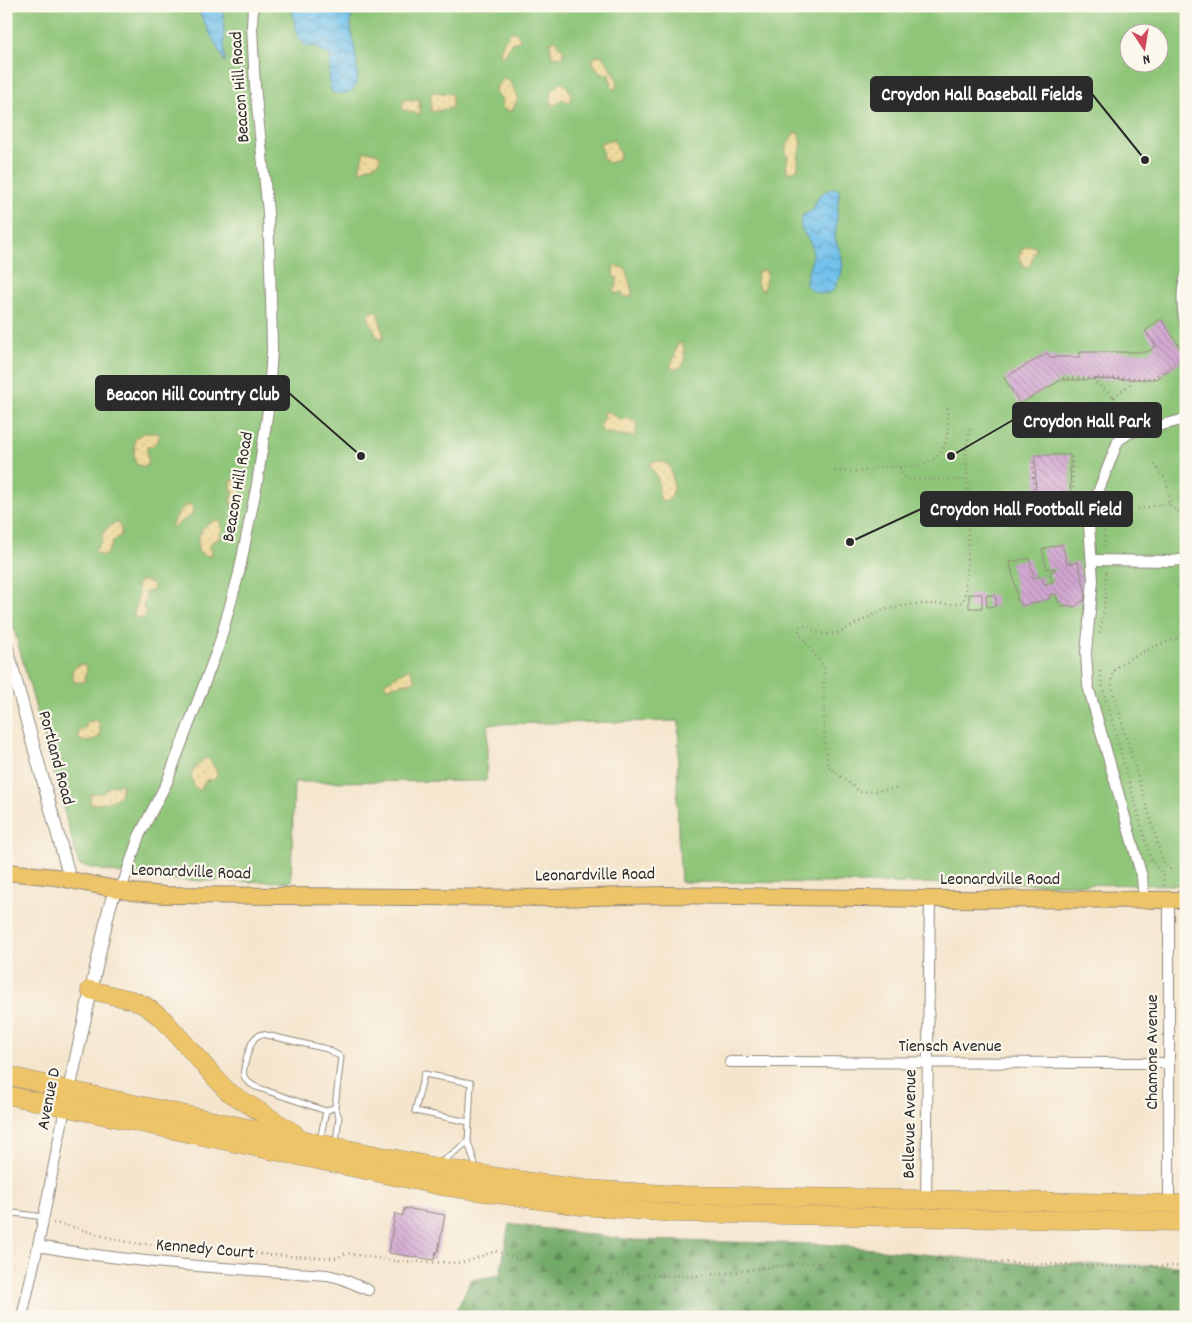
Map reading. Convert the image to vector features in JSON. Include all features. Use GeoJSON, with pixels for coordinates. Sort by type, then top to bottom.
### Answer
{"type":"FeatureCollection","features":[{"type":"Feature","properties":{"kind":"highway"},"geometry":{"type":"LineString","coordinates":[[90,990],[132,1000],[144,1005],[163,1018],[227,1091],[320,1143]]}},
{"type":"Feature","properties":{"kind":"highway"},"geometry":{"type":"LineString","coordinates":[[6,1075],[435,1167],[547,1184],[644,1193],[1177,1204]]}},
{"type":"Feature","properties":{"kind":"highway"},"geometry":{"type":"LineString","coordinates":[[6,1095],[441,1186],[581,1206],[674,1213],[1186,1222]]}},
{"type":"Feature","properties":{"kind":"main road","name":"Leonardville Road"},"geometry":{"type":"LineString","coordinates":[[6,872],[70,879],[143,894],[226,896],[554,898],[664,895],[930,900],[1144,900],[1167,894],[1186,900]]}},
{"type":"Feature","properties":{"kind":"street","name":"Beacon Hill Road"},"geometry":{"type":"LineString","coordinates":[[118,890],[124,881],[139,836],[167,782],[219,645],[240,573],[257,484],[268,410],[272,332],[268,213],[255,86],[253,6]]}},
{"type":"Feature","properties":{"kind":"street"},"geometry":{"type":"LineString","coordinates":[[1144,900],[1142,877],[1088,686],[1086,652],[1093,590],[1089,525],[1092,507],[1113,449],[1121,437],[1129,433],[1186,419]]}},
{"type":"Feature","properties":{"kind":"street"},"geometry":{"type":"LineString","coordinates":[[1092,560],[1172,561],[1186,559]]}},
{"type":"Feature","properties":{"kind":"street","name":"Portland Road"},"geometry":{"type":"LineString","coordinates":[[6,645],[70,879]]}},
{"type":"Feature","properties":{"kind":"street","name":"Avenue D"},"geometry":{"type":"LineString","coordinates":[[22,1317],[108,909],[111,900],[118,890]]}},
{"type":"Feature","properties":{"kind":"street","name":"Chamone Avenue"},"geometry":{"type":"LineString","coordinates":[[1167,894],[1169,1064],[1177,1204]]}},
{"type":"Feature","properties":{"kind":"street","name":"Bellevue Avenue"},"geometry":{"type":"LineString","coordinates":[[926,1200],[930,900]]}},
{"type":"Feature","properties":{"kind":"street","name":"Tiensch Avenue"},"geometry":{"type":"LineString","coordinates":[[730,1062],[1169,1064]]}},
{"type":"Feature","properties":{"kind":"street","name":"Kennedy Court"},"geometry":{"type":"LineString","coordinates":[[38,1246],[134,1260],[327,1276],[340,1278],[368,1290]]}},
{"type":"Feature","properties":{"kind":"lane"},"geometry":{"type":"LineString","coordinates":[[1186,268],[1182,278],[1180,295],[1181,314],[1186,335]]}},
{"type":"Feature","properties":{"kind":"lane"},"geometry":{"type":"LineString","coordinates":[[320,1143],[339,1117],[335,1107],[341,1057],[327,1049],[262,1034],[257,1036],[251,1043],[243,1071],[247,1082],[256,1087],[326,1110],[335,1107]]}},
{"type":"Feature","properties":{"kind":"lane"},"geometry":{"type":"LineString","coordinates":[[468,1122],[415,1111],[424,1074],[471,1083],[468,1142],[480,1175]]}},
{"type":"Feature","properties":{"kind":"lane"},"geometry":{"type":"LineString","coordinates":[[320,1143],[326,1110]]}},
{"type":"Feature","properties":{"kind":"lane"},"geometry":{"type":"LineString","coordinates":[[435,1167],[468,1142]]}},
{"type":"Feature","properties":{"kind":"lane"},"geometry":{"type":"LineString","coordinates":[[6,1212],[43,1219]]}},
{"type":"Feature","properties":{"kind":"path"},"geometry":{"type":"LineString","coordinates":[[1063,378],[1153,378],[1186,355]]}},
{"type":"Feature","properties":{"kind":"path"},"geometry":{"type":"LineString","coordinates":[[1096,378],[1096,383],[1114,397]]}},
{"type":"Feature","properties":{"kind":"path"},"geometry":{"type":"LineString","coordinates":[[1114,397],[1131,383],[1131,378]]}},
{"type":"Feature","properties":{"kind":"path"},"geometry":{"type":"LineString","coordinates":[[1114,397],[1114,425]]}},
{"type":"Feature","properties":{"kind":"path"},"geometry":{"type":"LineString","coordinates":[[836,471],[864,471],[883,467],[900,468],[924,463],[936,457],[941,451],[947,436],[948,408]]}},
{"type":"Feature","properties":{"kind":"path"},"geometry":{"type":"LineString","coordinates":[[896,788],[860,792],[828,766],[824,736],[824,666],[800,634],[799,627],[804,625],[819,633],[835,634],[883,610],[914,604],[954,604],[963,602],[968,550],[966,451],[970,429]]}},
{"type":"Feature","properties":{"kind":"path"},"geometry":{"type":"LineString","coordinates":[[1033,457],[1034,516],[1074,518],[1072,456]]}},
{"type":"Feature","properties":{"kind":"path"},"geometry":{"type":"LineString","coordinates":[[1154,465],[1166,480],[1171,507],[1186,516]]}},
{"type":"Feature","properties":{"kind":"path"},"geometry":{"type":"LineString","coordinates":[[900,468],[903,476],[908,479],[968,480]]}},
{"type":"Feature","properties":{"kind":"path"},"geometry":{"type":"LineString","coordinates":[[1138,509],[1170,503]]}},
{"type":"Feature","properties":{"kind":"path"},"geometry":{"type":"LineString","coordinates":[[1103,511],[1105,557]]}},
{"type":"Feature","properties":{"kind":"path"},"geometry":{"type":"LineString","coordinates":[[1052,516],[1056,516],[1056,514]]}},
{"type":"Feature","properties":{"kind":"path"},"geometry":{"type":"LineString","coordinates":[[1065,514],[1069,518]]}},
{"type":"Feature","properties":{"kind":"path"},"geometry":{"type":"LineString","coordinates":[[1100,637],[1106,601],[1105,565]]}},
{"type":"Feature","properties":{"kind":"path"},"geometry":{"type":"LineString","coordinates":[[1181,581],[1186,580]]}},
{"type":"Feature","properties":{"kind":"path"},"geometry":{"type":"LineString","coordinates":[[1186,635],[1161,644],[1125,662],[1113,672],[1112,680],[1114,696],[1163,862],[1170,869],[1186,868]]}},
{"type":"Feature","properties":{"kind":"path"},"geometry":{"type":"LineString","coordinates":[[1099,664],[1102,685],[1151,860],[1164,876],[1167,894]]}},
{"type":"Feature","properties":{"kind":"path"},"geometry":{"type":"LineString","coordinates":[[43,1219],[110,1239],[134,1243],[286,1256],[338,1258],[346,1253],[393,1261],[458,1263],[495,1251],[555,1272],[575,1274],[693,1276],[800,1263],[919,1261],[1129,1267],[1186,1266]]}},
{"type":"Feature","properties":{"kind":"green space"},"geometry":{"type":"Polygon","coordinates":[[[6,6],[1186,6],[1186,885],[681,882],[677,794],[679,721],[488,724],[486,781],[294,782],[291,882],[160,880],[79,865],[6,600],[6,6]]]}},
{"type":"Feature","properties":{"kind":"green space"},"geometry":{"type":"Polygon","coordinates":[[[509,1224],[633,1240],[822,1244],[1013,1263],[1186,1266],[1186,1317],[453,1317],[471,1280],[500,1275],[509,1224]]]}},
{"type":"Feature","properties":{"kind":"sand"},"geometry":{"type":"Polygon","coordinates":[[[513,31],[517,33],[521,40],[510,44],[505,57],[500,54],[501,48],[506,38],[513,31]]]}},
{"type":"Feature","properties":{"kind":"sand"},"geometry":{"type":"Polygon","coordinates":[[[556,40],[563,49],[562,57],[552,56],[550,42],[556,40]]]}},
{"type":"Feature","properties":{"kind":"sand"},"geometry":{"type":"Polygon","coordinates":[[[597,55],[603,56],[614,73],[618,83],[615,89],[612,88],[609,74],[600,73],[592,61],[597,55]]]}},
{"type":"Feature","properties":{"kind":"sand"},"geometry":{"type":"Polygon","coordinates":[[[946,73],[952,89],[942,94],[933,77],[946,73]]]}},
{"type":"Feature","properties":{"kind":"sand"},"geometry":{"type":"Polygon","coordinates":[[[508,78],[518,98],[512,111],[505,110],[502,107],[502,99],[495,90],[501,80],[508,78]]]}},
{"type":"Feature","properties":{"kind":"sand"},"geometry":{"type":"Polygon","coordinates":[[[560,83],[563,83],[569,89],[571,101],[568,102],[562,99],[557,104],[551,105],[551,92],[560,83]]]}},
{"type":"Feature","properties":{"kind":"sand"},"geometry":{"type":"Polygon","coordinates":[[[431,93],[452,94],[452,108],[431,112],[431,93]]]}},
{"type":"Feature","properties":{"kind":"sand"},"geometry":{"type":"Polygon","coordinates":[[[419,99],[420,115],[402,109],[404,100],[419,99]]]}},
{"type":"Feature","properties":{"kind":"sand"},"geometry":{"type":"Polygon","coordinates":[[[794,133],[798,133],[802,144],[798,157],[798,169],[788,173],[786,168],[788,157],[785,149],[794,133]]]}},
{"type":"Feature","properties":{"kind":"sand"},"geometry":{"type":"Polygon","coordinates":[[[614,140],[620,154],[619,159],[609,163],[602,157],[603,151],[600,145],[602,142],[614,140]]]}},
{"type":"Feature","properties":{"kind":"sand"},"geometry":{"type":"Polygon","coordinates":[[[364,151],[381,156],[378,163],[359,171],[364,151]]]}},
{"type":"Feature","properties":{"kind":"sand"},"geometry":{"type":"Polygon","coordinates":[[[1027,246],[1033,246],[1036,249],[1030,265],[1027,267],[1023,265],[1019,257],[1022,249],[1027,246]]]}},
{"type":"Feature","properties":{"kind":"sand"},"geometry":{"type":"Polygon","coordinates":[[[614,265],[626,269],[632,292],[631,297],[624,297],[621,292],[615,294],[617,278],[613,276],[614,265]]]}},
{"type":"Feature","properties":{"kind":"sand"},"geometry":{"type":"Polygon","coordinates":[[[764,269],[767,273],[763,290],[759,288],[756,279],[758,272],[764,269]]]}},
{"type":"Feature","properties":{"kind":"sand"},"geometry":{"type":"Polygon","coordinates":[[[372,311],[378,313],[384,338],[380,339],[377,337],[370,322],[368,315],[372,311]]]}},
{"type":"Feature","properties":{"kind":"sand"},"geometry":{"type":"Polygon","coordinates":[[[681,343],[684,348],[685,363],[678,369],[674,369],[670,366],[677,344],[681,343]]]}},
{"type":"Feature","properties":{"kind":"sand"},"geometry":{"type":"Polygon","coordinates":[[[605,411],[620,419],[628,418],[636,421],[635,436],[602,432],[600,424],[605,418],[605,411]]]}},
{"type":"Feature","properties":{"kind":"sand"},"geometry":{"type":"Polygon","coordinates":[[[143,433],[159,433],[159,439],[153,446],[147,447],[147,457],[149,460],[146,467],[136,464],[134,456],[135,438],[143,433]]]}},
{"type":"Feature","properties":{"kind":"sand"},"geometry":{"type":"Polygon","coordinates":[[[659,461],[669,465],[673,480],[672,496],[665,502],[660,499],[658,479],[650,466],[651,462],[659,461]]]}},
{"type":"Feature","properties":{"kind":"sand"},"geometry":{"type":"Polygon","coordinates":[[[237,479],[242,489],[240,500],[231,505],[230,501],[234,493],[231,488],[231,481],[237,479]]]}},
{"type":"Feature","properties":{"kind":"sand"},"geometry":{"type":"Polygon","coordinates":[[[189,504],[193,507],[192,515],[174,528],[172,526],[176,517],[189,504]]]}},
{"type":"Feature","properties":{"kind":"sand"},"geometry":{"type":"Polygon","coordinates":[[[217,520],[221,522],[222,529],[219,539],[212,542],[210,546],[211,555],[205,556],[198,551],[199,536],[207,524],[217,520]]]}},
{"type":"Feature","properties":{"kind":"sand"},"geometry":{"type":"Polygon","coordinates":[[[117,522],[121,528],[121,535],[113,542],[107,554],[103,556],[96,553],[95,550],[103,540],[102,535],[107,528],[117,522]]]}},
{"type":"Feature","properties":{"kind":"sand"},"geometry":{"type":"Polygon","coordinates":[[[140,580],[151,583],[154,586],[152,591],[146,592],[146,601],[143,605],[146,616],[141,619],[134,615],[138,596],[137,586],[140,580]]]}},
{"type":"Feature","properties":{"kind":"sand"},"geometry":{"type":"Polygon","coordinates":[[[84,664],[87,669],[84,682],[74,682],[72,671],[76,666],[84,664]]]}},
{"type":"Feature","properties":{"kind":"sand"},"geometry":{"type":"Polygon","coordinates":[[[410,668],[415,681],[387,687],[384,683],[403,671],[410,668]]]}},
{"type":"Feature","properties":{"kind":"sand"},"geometry":{"type":"Polygon","coordinates":[[[95,720],[99,722],[99,737],[90,741],[80,740],[79,731],[84,729],[87,722],[95,720]]]}},
{"type":"Feature","properties":{"kind":"sand"},"geometry":{"type":"Polygon","coordinates":[[[205,758],[209,759],[216,770],[217,776],[213,780],[206,780],[200,791],[194,787],[191,776],[193,770],[205,758]]]}},
{"type":"Feature","properties":{"kind":"sand"},"geometry":{"type":"Polygon","coordinates":[[[121,784],[120,795],[115,799],[91,804],[91,794],[102,793],[111,786],[121,784]]]}},
{"type":"Feature","properties":{"kind":"water"},"geometry":{"type":"Polygon","coordinates":[[[196,6],[223,6],[225,63],[196,6]]]}},
{"type":"Feature","properties":{"kind":"water"},"geometry":{"type":"Polygon","coordinates":[[[291,6],[356,6],[351,21],[357,68],[357,80],[353,89],[345,93],[332,92],[329,84],[330,56],[315,46],[307,47],[298,37],[291,6]]]}},
{"type":"Feature","properties":{"kind":"water"},"geometry":{"type":"Polygon","coordinates":[[[834,188],[838,189],[839,193],[835,239],[843,265],[841,275],[833,291],[818,293],[806,285],[813,252],[800,224],[803,215],[813,210],[823,193],[834,188]]]}},
{"type":"Feature","properties":{"kind":"building"},"geometry":{"type":"Polygon","coordinates":[[[1161,319],[1184,353],[1186,351],[1186,358],[1156,379],[1061,380],[1020,404],[1004,378],[1047,353],[1049,357],[1080,357],[1080,352],[1147,352],[1156,346],[1145,331],[1161,319]]]}},
{"type":"Feature","properties":{"kind":"building"},"geometry":{"type":"Polygon","coordinates":[[[1035,455],[1070,455],[1071,514],[1036,515],[1035,455]]]}},
{"type":"Feature","properties":{"kind":"building"},"geometry":{"type":"Polygon","coordinates":[[[1062,544],[1067,564],[1078,562],[1086,595],[1084,596],[1085,601],[1080,602],[1075,607],[1062,606],[1061,602],[1058,602],[1056,594],[1049,595],[1050,599],[1021,606],[1020,602],[1017,601],[1010,562],[1029,558],[1034,578],[1042,576],[1044,584],[1053,582],[1050,575],[1051,571],[1055,570],[1055,568],[1047,569],[1042,549],[1062,544]]]}},
{"type":"Feature","properties":{"kind":"building"},"geometry":{"type":"Polygon","coordinates":[[[969,594],[982,594],[982,608],[969,608],[969,594]]]}},
{"type":"Feature","properties":{"kind":"building"},"geometry":{"type":"Polygon","coordinates":[[[986,595],[996,595],[996,606],[987,607],[986,595]]]}},
{"type":"Feature","properties":{"kind":"building"},"geometry":{"type":"Polygon","coordinates":[[[405,1208],[445,1215],[438,1252],[436,1252],[434,1260],[389,1253],[395,1213],[402,1216],[405,1208]]]}},
{"type":"Feature","properties":{"kind":"place","name":"Croydon Hall Baseball Fields"},"geometry":{"type":"Point","coordinates":[1145,160]}},
{"type":"Feature","properties":{"kind":"place","name":"Beacon Hill Country Club"},"geometry":{"type":"Point","coordinates":[361,456]}},
{"type":"Feature","properties":{"kind":"place","name":"Croydon Hall Park"},"geometry":{"type":"Point","coordinates":[951,456]}},
{"type":"Feature","properties":{"kind":"place","name":"Croydon Hall Football Field"},"geometry":{"type":"Point","coordinates":[850,542]}}]}
